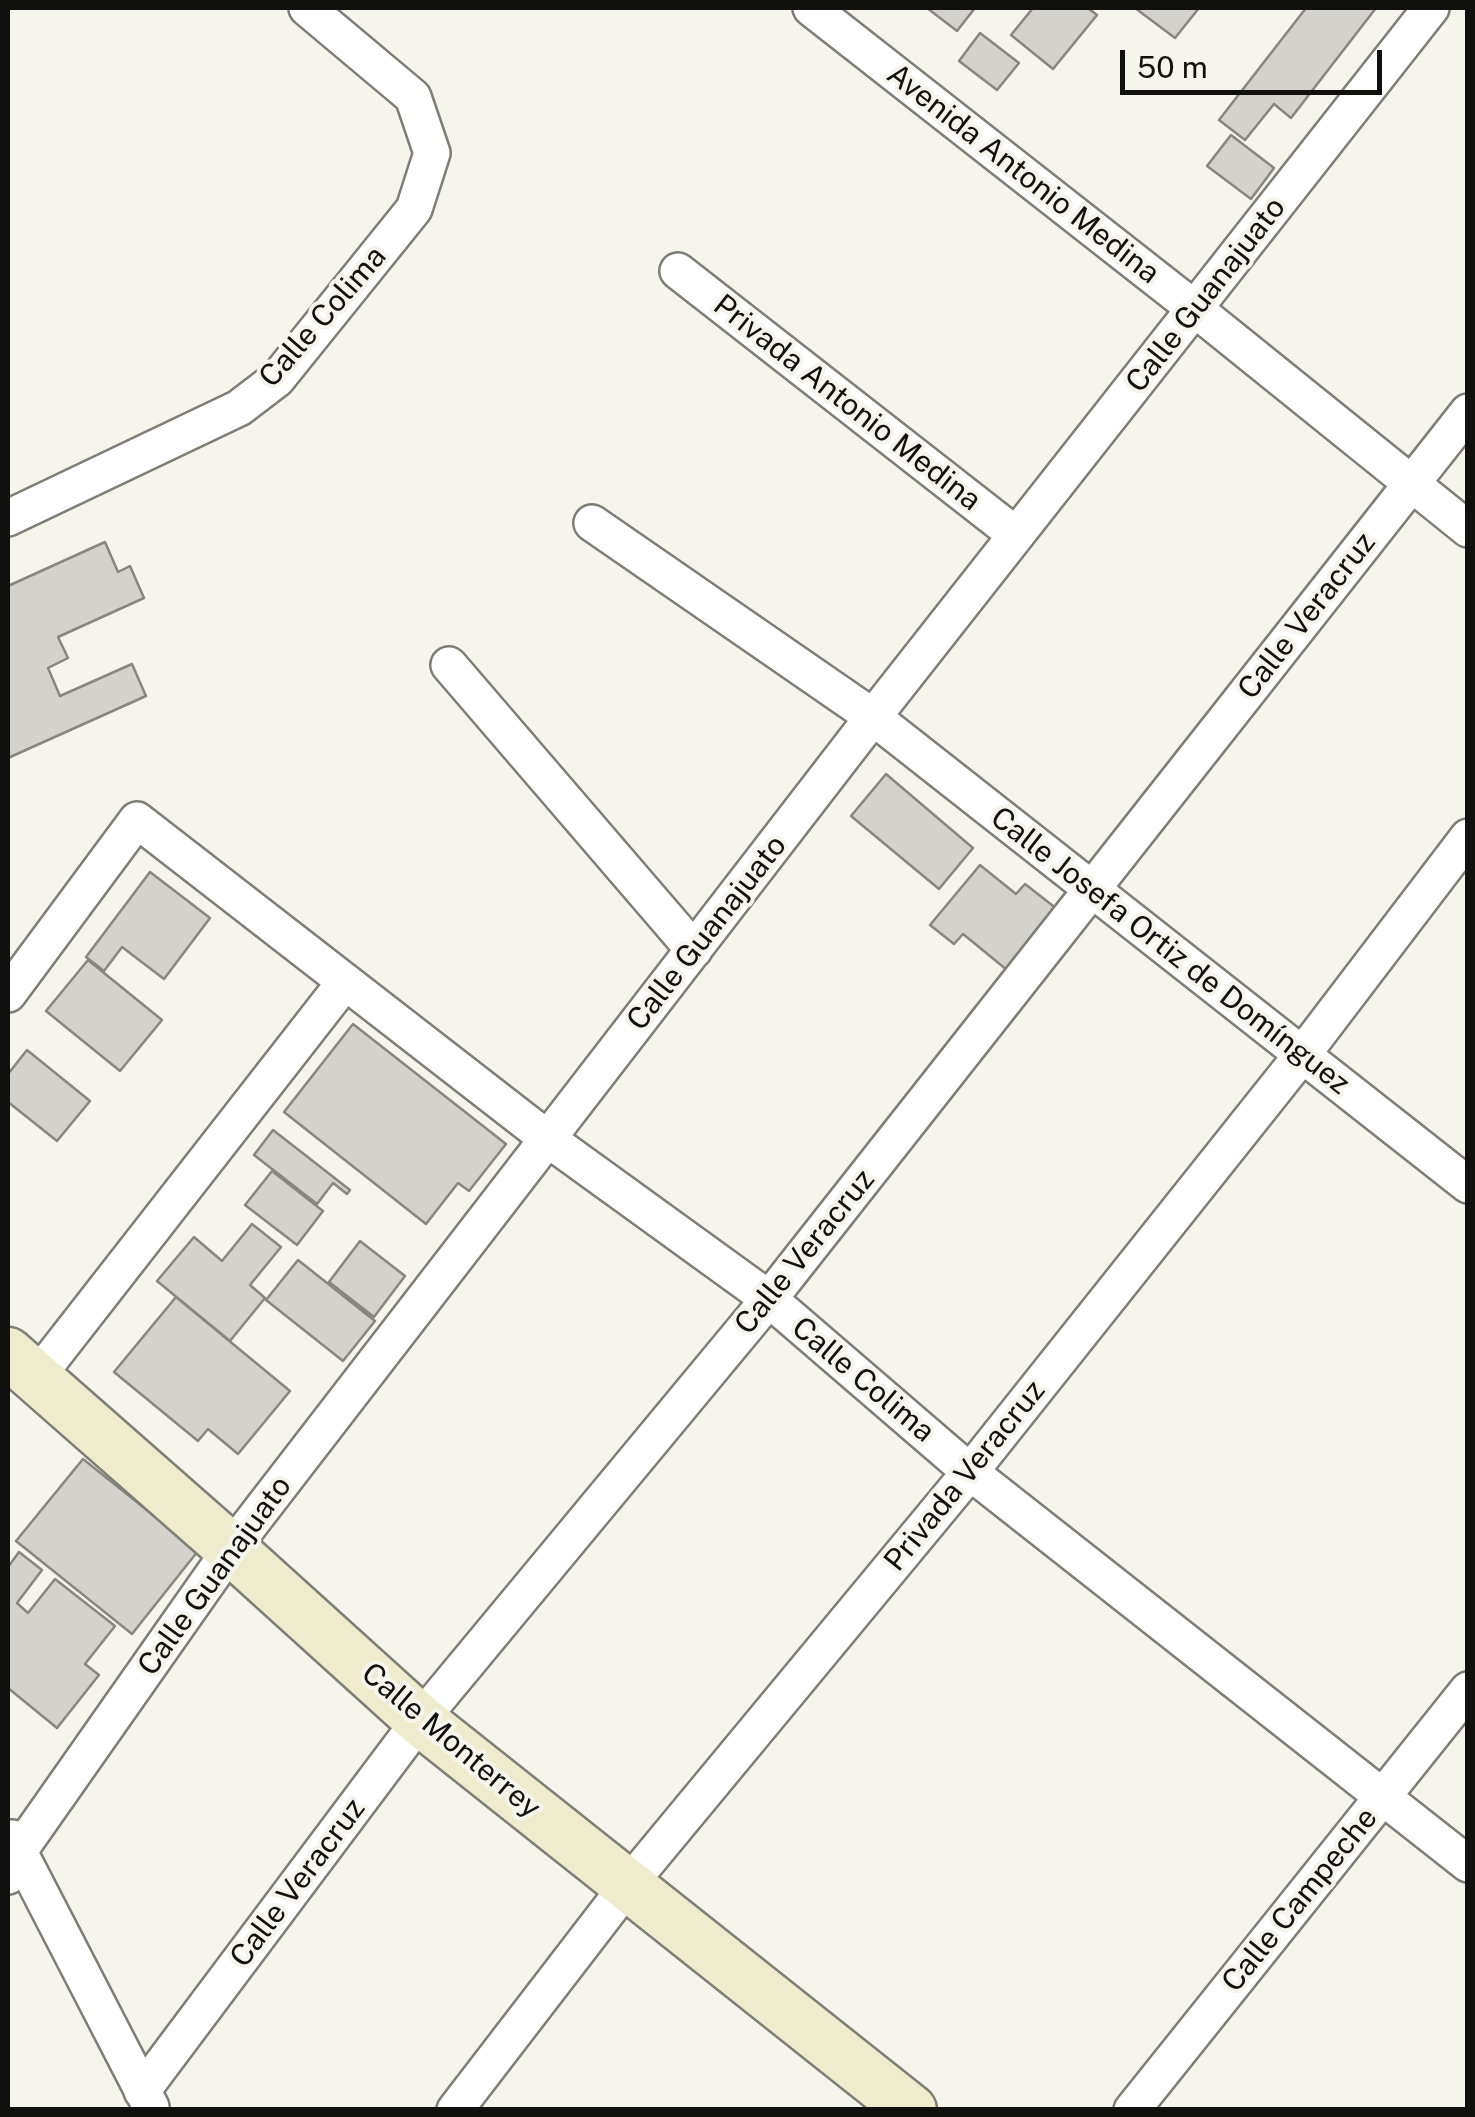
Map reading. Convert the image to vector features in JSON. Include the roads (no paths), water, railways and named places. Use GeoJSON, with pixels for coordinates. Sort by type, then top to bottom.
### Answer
{"type":"FeatureCollection","features":[{"type":"Feature","properties":{"kind":"street","name":"Calle Colima"},"geometry":{"type":"LineString","coordinates":[[8,518],[239,408],[277,378],[414,209],[432,153],[412,97],[307,8]]}},
{"type":"Feature","properties":{"kind":"street","name":"Avenida Antonio Medina"},"geometry":{"type":"LineString","coordinates":[[810,8],[1196,309],[1468,529]]}},
{"type":"Feature","properties":{"kind":"street","name":"Calle Guanajuato"},"geometry":{"type":"LineString","coordinates":[[11,1852],[232,1549],[872,717],[1431,8]]}},
{"type":"Feature","properties":{"kind":"street","name":"Privada Antonio Medina"},"geometry":{"type":"LineString","coordinates":[[678,271],[1016,535]]}},
{"type":"Feature","properties":{"kind":"street","name":"Calle Veracruz"},"geometry":{"type":"LineString","coordinates":[[147,2100],[420,1720],[768,1300],[1468,412]]}},
{"type":"Feature","properties":{"kind":"street","name":"Calle Josefa Ortiz de Domínguez"},"geometry":{"type":"LineString","coordinates":[[592,523],[872,717],[1468,1186]]}},
{"type":"Feature","properties":{"kind":"street"},"geometry":{"type":"LineString","coordinates":[[449,665],[694,950]]}},
{"type":"Feature","properties":{"kind":"street","name":"Calle Colima"},"geometry":{"type":"LineString","coordinates":[[8,994],[137,820],[548,1139],[768,1300],[970,1472],[1468,1864]]}},
{"type":"Feature","properties":{"kind":"street","name":"Privada Veracruz"},"geometry":{"type":"LineString","coordinates":[[455,2110],[628,1885],[970,1472],[1466,843]]}},
{"type":"Feature","properties":{"kind":"street"},"geometry":{"type":"LineString","coordinates":[[22,1366],[345,982]]}},
{"type":"Feature","properties":{"kind":"street","name":"Calle Monterrey"},"geometry":{"type":"LineString","coordinates":[[22,1366],[420,1720],[911,2110]]}},
{"type":"Feature","properties":{"kind":"street","name":"Calle Campeche"},"geometry":{"type":"LineString","coordinates":[[1132,2110],[1468,1690]]}},
{"type":"Feature","properties":{"kind":"street"},"geometry":{"type":"LineString","coordinates":[[11,1852],[147,2100]]}}]}
